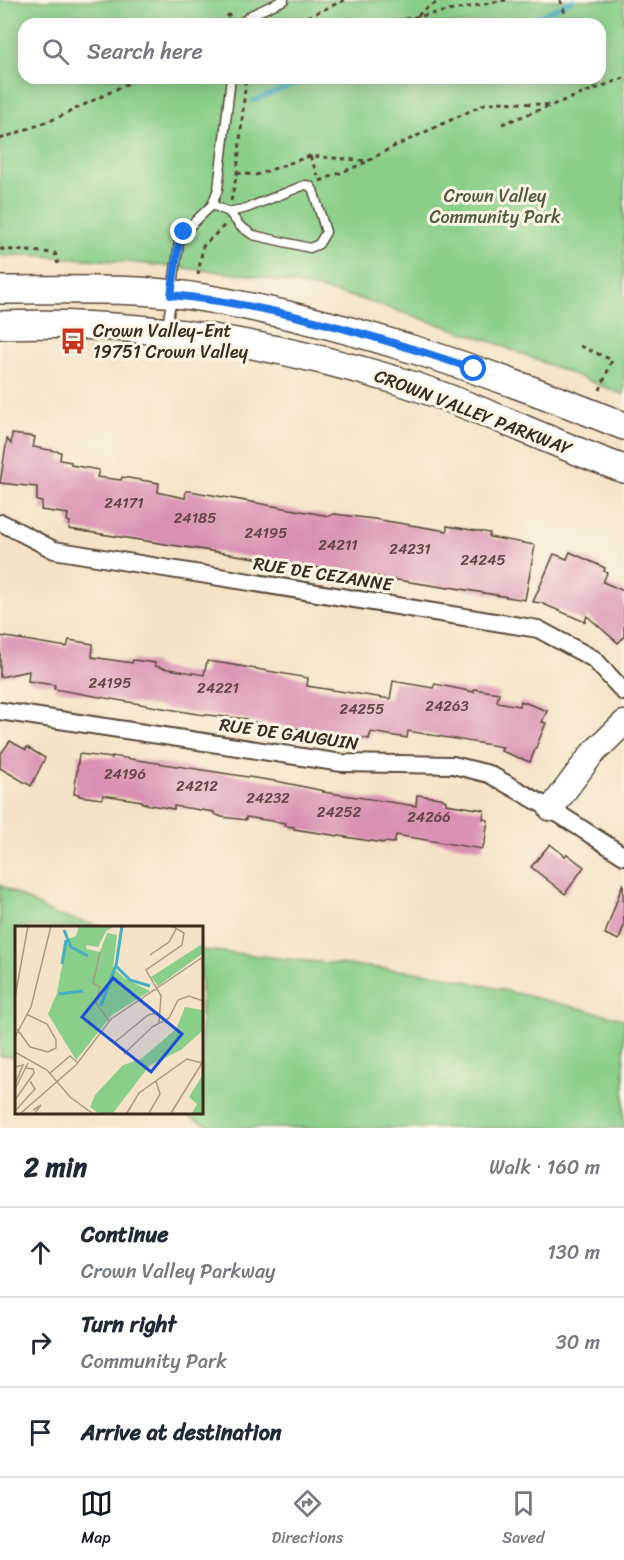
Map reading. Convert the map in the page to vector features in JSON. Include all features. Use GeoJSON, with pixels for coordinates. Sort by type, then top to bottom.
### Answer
{"type":"FeatureCollection","features":[{"type":"Feature","properties":{"kind":"main road","name":"CROWN VALLEY PARKWAY"},"geometry":{"type":"LineString","coordinates":[[0,290],[126,290],[203,298],[362,333],[535,391],[624,426]]}},
{"type":"Feature","properties":{"kind":"main road","name":"CROWN VALLEY PARKWAY"},"geometry":{"type":"LineString","coordinates":[[0,325],[38,324],[194,334],[265,347],[400,382],[624,469]]}},
{"type":"Feature","properties":{"kind":"street","name":"RUE DE CEZANNE"},"geometry":{"type":"LineString","coordinates":[[2,523],[54,550],[538,629],[594,659],[624,692]]}},
{"type":"Feature","properties":{"kind":"street","name":"RUE DE GAUGUIN"},"geometry":{"type":"LineString","coordinates":[[0,711],[342,763],[453,765],[489,774],[551,809],[624,856]]}},
{"type":"Feature","properties":{"kind":"street"},"geometry":{"type":"LineString","coordinates":[[551,809],[592,754],[624,723]]}},
{"type":"Feature","properties":{"kind":"lane"},"geometry":{"type":"LineString","coordinates":[[247,18],[284,0]]}},
{"type":"Feature","properties":{"kind":"lane"},"geometry":{"type":"LineString","coordinates":[[166,332],[179,242],[184,232],[212,205],[218,189],[223,163],[230,84]]}},
{"type":"Feature","properties":{"kind":"lane"},"geometry":{"type":"LineString","coordinates":[[212,205],[229,212],[240,226],[253,235],[310,248],[319,244],[326,232],[310,186],[305,185],[247,208],[229,212]]}},
{"type":"Feature","properties":{"kind":"path"},"geometry":{"type":"LineString","coordinates":[[304,18],[345,0]]}},
{"type":"Feature","properties":{"kind":"path"},"geometry":{"type":"LineString","coordinates":[[417,17],[422,11],[441,0]]}},
{"type":"Feature","properties":{"kind":"path"},"geometry":{"type":"LineString","coordinates":[[411,18],[506,0]]}},
{"type":"Feature","properties":{"kind":"path"},"geometry":{"type":"LineString","coordinates":[[560,0],[567,18]]}},
{"type":"Feature","properties":{"kind":"path"},"geometry":{"type":"LineString","coordinates":[[502,124],[624,78]]}},
{"type":"Feature","properties":{"kind":"path"},"geometry":{"type":"LineString","coordinates":[[0,139],[57,118],[127,84]]}},
{"type":"Feature","properties":{"kind":"path"},"geometry":{"type":"LineString","coordinates":[[198,274],[202,246],[224,228],[229,212],[237,173],[245,84]]}},
{"type":"Feature","properties":{"kind":"path"},"geometry":{"type":"LineString","coordinates":[[593,84],[595,89]]}},
{"type":"Feature","properties":{"kind":"path"},"geometry":{"type":"LineString","coordinates":[[320,181],[368,161],[485,104],[499,102],[552,105]]}},
{"type":"Feature","properties":{"kind":"path"},"geometry":{"type":"LineString","coordinates":[[237,173],[256,176],[310,156],[368,161]]}},
{"type":"Feature","properties":{"kind":"path"},"geometry":{"type":"LineString","coordinates":[[310,156],[323,189]]}},
{"type":"Feature","properties":{"kind":"path"},"geometry":{"type":"LineString","coordinates":[[0,249],[55,253],[58,264]]}},
{"type":"Feature","properties":{"kind":"path"},"geometry":{"type":"LineString","coordinates":[[580,346],[612,360],[600,390]]}},
{"type":"Feature","properties":{"kind":"green space","name":"Crown Valley Community Park"},"geometry":{"type":"Polygon","coordinates":[[[0,0],[624,0],[624,395],[490,341],[361,299],[310,287],[249,275],[128,262],[29,255],[0,256],[0,0]]]}},
{"type":"Feature","properties":{"kind":"green space"},"geometry":{"type":"Polygon","coordinates":[[[0,885],[55,915],[100,926],[15,926],[15,1057],[0,1056],[0,885]]]}},
{"type":"Feature","properties":{"kind":"green space"},"geometry":{"type":"Polygon","coordinates":[[[202,950],[437,974],[624,1019],[624,1128],[215,1128],[179,1113],[202,1113],[202,950]]]}},
{"type":"Feature","properties":{"kind":"building"},"geometry":{"type":"Polygon","coordinates":[[[12,434],[35,437],[33,447],[61,452],[60,460],[71,462],[71,465],[99,470],[97,477],[121,480],[122,477],[159,483],[158,492],[161,493],[185,498],[186,491],[190,491],[329,516],[334,514],[374,519],[447,531],[447,526],[490,533],[489,537],[535,545],[525,600],[69,529],[68,514],[41,510],[42,502],[37,501],[37,487],[0,483],[7,439],[11,444],[12,434]]]}},
{"type":"Feature","properties":{"kind":"building"},"geometry":{"type":"Polygon","coordinates":[[[570,552],[605,568],[604,571],[607,573],[603,582],[624,591],[624,637],[618,643],[587,616],[585,622],[541,603],[533,602],[554,554],[567,559],[570,552]]]}},
{"type":"Feature","properties":{"kind":"building"},"geometry":{"type":"Polygon","coordinates":[[[0,636],[67,647],[69,640],[93,644],[92,657],[132,663],[133,660],[155,663],[155,666],[163,668],[204,675],[207,661],[228,664],[308,678],[307,686],[390,699],[393,681],[433,688],[435,684],[474,692],[474,689],[499,693],[497,702],[519,706],[521,701],[547,711],[542,722],[546,723],[530,762],[501,751],[503,747],[408,731],[407,738],[371,732],[369,739],[246,721],[246,719],[197,714],[54,689],[55,685],[28,681],[29,671],[0,677],[0,636]]]}},
{"type":"Feature","properties":{"kind":"building"},"geometry":{"type":"Polygon","coordinates":[[[10,741],[26,750],[27,747],[45,758],[31,786],[0,768],[0,755],[10,741]]]}},
{"type":"Feature","properties":{"kind":"building"},"geometry":{"type":"Polygon","coordinates":[[[79,754],[112,758],[112,756],[281,782],[323,792],[416,806],[417,795],[441,798],[446,801],[446,804],[484,810],[483,819],[488,820],[485,841],[482,849],[396,835],[394,843],[384,843],[294,829],[294,827],[285,826],[286,823],[246,817],[246,820],[222,817],[214,812],[174,806],[174,809],[103,795],[102,799],[79,796],[79,794],[74,794],[79,754]]]}},
{"type":"Feature","properties":{"kind":"building"},"geometry":{"type":"Polygon","coordinates":[[[550,844],[584,867],[565,894],[531,867],[550,844]]]}},
{"type":"Feature","properties":{"kind":"building"},"geometry":{"type":"Polygon","coordinates":[[[623,883],[624,925],[619,940],[605,934],[623,883]]]}},
{"type":"Feature","properties":{"kind":"waterway"},"geometry":{"type":"LineString","coordinates":[[536,18],[573,0]]}},
{"type":"Feature","properties":{"kind":"waterway"},"geometry":{"type":"LineString","coordinates":[[253,101],[295,84]]}},
{"type":"Feature","properties":{"kind":"place","name":"Crown Valley-Ent 19751 Crown Valley"},"geometry":{"type":"Point","coordinates":[73,341]}},
{"type":"Feature","properties":{"kind":"route"},"geometry":{"type":"LineString","coordinates":[[184,232],[179,242],[171,295],[203,298],[362,333],[474,369]]}}]}
